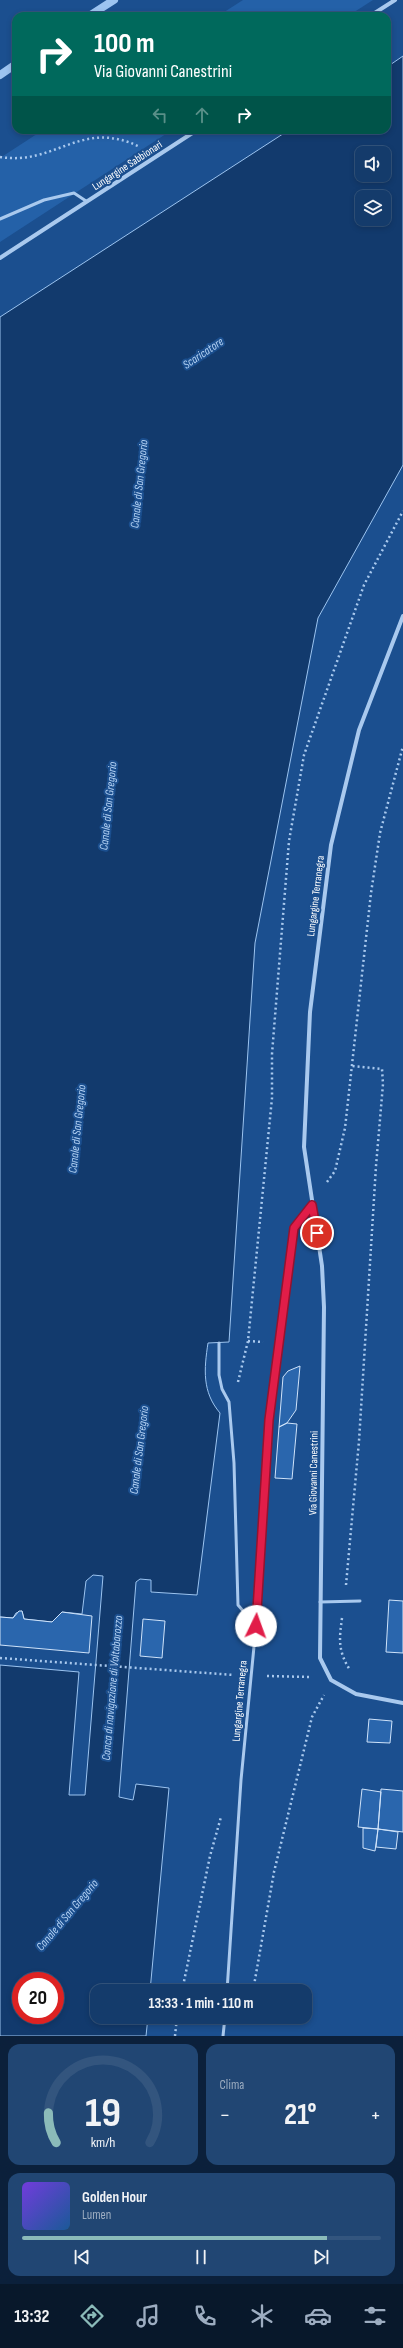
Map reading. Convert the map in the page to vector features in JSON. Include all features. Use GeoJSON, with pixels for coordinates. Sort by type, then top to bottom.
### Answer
{"type":"FeatureCollection","features":[{"type":"Feature","properties":{"kind":"street"},"geometry":{"type":"LineString","coordinates":[[376,12],[395,0]]}},
{"type":"Feature","properties":{"kind":"street","name":"Lungargine Sabbionari"},"geometry":{"type":"LineString","coordinates":[[0,258],[191,134]]}},
{"type":"Feature","properties":{"kind":"street","name":"Lungargine Terranegra"},"geometry":{"type":"LineString","coordinates":[[310,1188],[304,1147],[305,1088],[310,1012],[331,845],[359,730],[403,616]]}},
{"type":"Feature","properties":{"kind":"street","name":"Via Giovanni Canestrini"},"geometry":{"type":"LineString","coordinates":[[310,1188],[322,1266],[324,1306],[320,1658],[331,1680]]}},
{"type":"Feature","properties":{"kind":"street"},"geometry":{"type":"LineString","coordinates":[[331,1680],[356,1694],[403,1703]]}},
{"type":"Feature","properties":{"kind":"lane","name":"Lungargine Sabbionari"},"geometry":{"type":"LineString","coordinates":[[0,219],[44,200],[74,193],[86,201]]}},
{"type":"Feature","properties":{"kind":"lane","name":"Lungargine Terranegra"},"geometry":{"type":"LineString","coordinates":[[227,1984],[241,1780],[256,1626],[270,1412],[294,1228],[312,1205]]}},
{"type":"Feature","properties":{"kind":"lane"},"geometry":{"type":"LineString","coordinates":[[219,1342],[219,1375],[222,1389],[229,1402],[234,1462],[238,1606],[256,1626]]}},
{"type":"Feature","properties":{"kind":"lane"},"geometry":{"type":"LineString","coordinates":[[320,1602],[360,1601]]}},
{"type":"Feature","properties":{"kind":"lane"},"geometry":{"type":"LineString","coordinates":[[224,2036],[225,2024]]}},
{"type":"Feature","properties":{"kind":"path"},"geometry":{"type":"LineString","coordinates":[[0,157],[12,159],[28,157],[96,136],[115,137],[129,142],[155,158]]}},
{"type":"Feature","properties":{"kind":"path"},"geometry":{"type":"LineString","coordinates":[[229,1402],[240,1378],[248,1341],[272,1098],[272,1054],[283,900],[289,841],[304,755],[364,585],[403,511]]}},
{"type":"Feature","properties":{"kind":"path"},"geometry":{"type":"LineString","coordinates":[[323,1188],[335,1171],[340,1152],[352,1066],[371,893],[382,826],[403,746]]}},
{"type":"Feature","properties":{"kind":"path"},"geometry":{"type":"LineString","coordinates":[[352,1066],[382,1069],[383,1084],[376,1166],[359,1441],[344,1602],[339,1638],[341,1655],[350,1670],[356,1674]]}},
{"type":"Feature","properties":{"kind":"path"},"geometry":{"type":"LineString","coordinates":[[0,1658],[216,1674]]}},
{"type":"Feature","properties":{"kind":"path"},"geometry":{"type":"LineString","coordinates":[[268,1676],[311,1677]]}},
{"type":"Feature","properties":{"kind":"path"},"geometry":{"type":"LineString","coordinates":[[254,1984],[274,1872],[312,1717],[331,1680]]}},
{"type":"Feature","properties":{"kind":"path"},"geometry":{"type":"LineString","coordinates":[[183,1984],[210,1856],[222,1813]]}},
{"type":"Feature","properties":{"kind":"path"},"geometry":{"type":"LineString","coordinates":[[175,2036],[176,2024]]}},
{"type":"Feature","properties":{"kind":"shaded area"},"geometry":{"type":"Polygon","coordinates":[[[243,0],[373,0],[354,12],[224,12],[243,0]]]}},
{"type":"Feature","properties":{"kind":"shaded area"},"geometry":{"type":"Polygon","coordinates":[[[37,134],[166,134],[0,242],[0,158],[37,134]]]}},
{"type":"Feature","properties":{"kind":"water"},"geometry":{"type":"Polygon","coordinates":[[[403,56],[403,465],[318,618],[255,943],[229,1342],[208,1343],[205,1371],[207,1388],[210,1397],[220,1413],[197,1595],[151,1592],[151,1580],[140,1579],[136,1582],[119,1797],[133,1800],[136,1784],[169,1788],[151,1984],[90,1984],[90,2024],[147,2024],[146,2036],[0,2036],[0,1665],[79,1672],[69,1795],[85,1795],[103,1576],[93,1575],[86,1581],[82,1614],[62,1612],[52,1622],[24,1619],[22,1611],[16,1613],[13,1618],[0,1617],[0,317],[283,134],[391,134],[391,64],[403,56]]]}},
{"type":"Feature","properties":{"kind":"building"},"geometry":{"type":"Polygon","coordinates":[[[300,1366],[296,1410],[287,1423],[279,1427],[283,1377],[288,1371],[300,1366]]]}},
{"type":"Feature","properties":{"kind":"building"},"geometry":{"type":"Polygon","coordinates":[[[287,1423],[297,1424],[292,1479],[275,1478],[279,1427],[287,1423]]]}},
{"type":"Feature","properties":{"kind":"building"},"geometry":{"type":"Polygon","coordinates":[[[389,1600],[403,1601],[403,1653],[386,1652],[389,1600]]]}},
{"type":"Feature","properties":{"kind":"building"},"geometry":{"type":"Polygon","coordinates":[[[19,1611],[22,1611],[24,1619],[52,1622],[62,1612],[92,1616],[89,1653],[0,1645],[0,1617],[13,1618],[19,1611]]]}},
{"type":"Feature","properties":{"kind":"building"},"geometry":{"type":"Polygon","coordinates":[[[143,1619],[165,1621],[162,1658],[140,1656],[143,1619]]]}},
{"type":"Feature","properties":{"kind":"building"},"geometry":{"type":"Polygon","coordinates":[[[369,1719],[392,1721],[390,1743],[367,1742],[369,1719]]]}},
{"type":"Feature","properties":{"kind":"building"},"geometry":{"type":"Polygon","coordinates":[[[362,1789],[381,1792],[378,1829],[358,1827],[362,1789]]]}},
{"type":"Feature","properties":{"kind":"building"},"geometry":{"type":"Polygon","coordinates":[[[381,1789],[403,1791],[403,1832],[378,1829],[381,1789]]]}},
{"type":"Feature","properties":{"kind":"building"},"geometry":{"type":"Polygon","coordinates":[[[363,1828],[378,1829],[375,1851],[363,1848],[363,1828]]]}},
{"type":"Feature","properties":{"kind":"building"},"geometry":{"type":"Polygon","coordinates":[[[378,1829],[398,1832],[396,1849],[376,1847],[378,1829]]]}},
{"type":"Feature","properties":{"kind":"waterway"},"geometry":{"type":"LineString","coordinates":[[95,12],[114,0]]}},
{"type":"Feature","properties":{"kind":"waterway"},"geometry":{"type":"LineString","coordinates":[[0,75],[12,67]]}},
{"type":"Feature","properties":{"kind":"route"},"geometry":{"type":"LineString","coordinates":[[256,1626],[269,1420],[288,1285],[294,1228],[312,1205],[317,1233]]}},
{"type":"Feature","properties":{"kind":"water label","name":"Scaricatore"},"geometry":{"type":"Point","coordinates":[203,353]}},
{"type":"Feature","properties":{"kind":"water label","name":"Canale di San Gregorio"},"geometry":{"type":"Point","coordinates":[139,484]}},
{"type":"Feature","properties":{"kind":"water label","name":"Canale di San Gregorio"},"geometry":{"type":"Point","coordinates":[108,806]}},
{"type":"Feature","properties":{"kind":"water label","name":"Canale di San Gregorio"},"geometry":{"type":"Point","coordinates":[77,1129]}},
{"type":"Feature","properties":{"kind":"water label","name":"Canale di San Gregorio"},"geometry":{"type":"Point","coordinates":[139,1450]}},
{"type":"Feature","properties":{"kind":"water label","name":"Conca di navigazione di Voltabarozzo"},"geometry":{"type":"Point","coordinates":[112,1688]}},
{"type":"Feature","properties":{"kind":"water label","name":"Canale di San Gregorio"},"geometry":{"type":"Point","coordinates":[67,1915]}}]}
